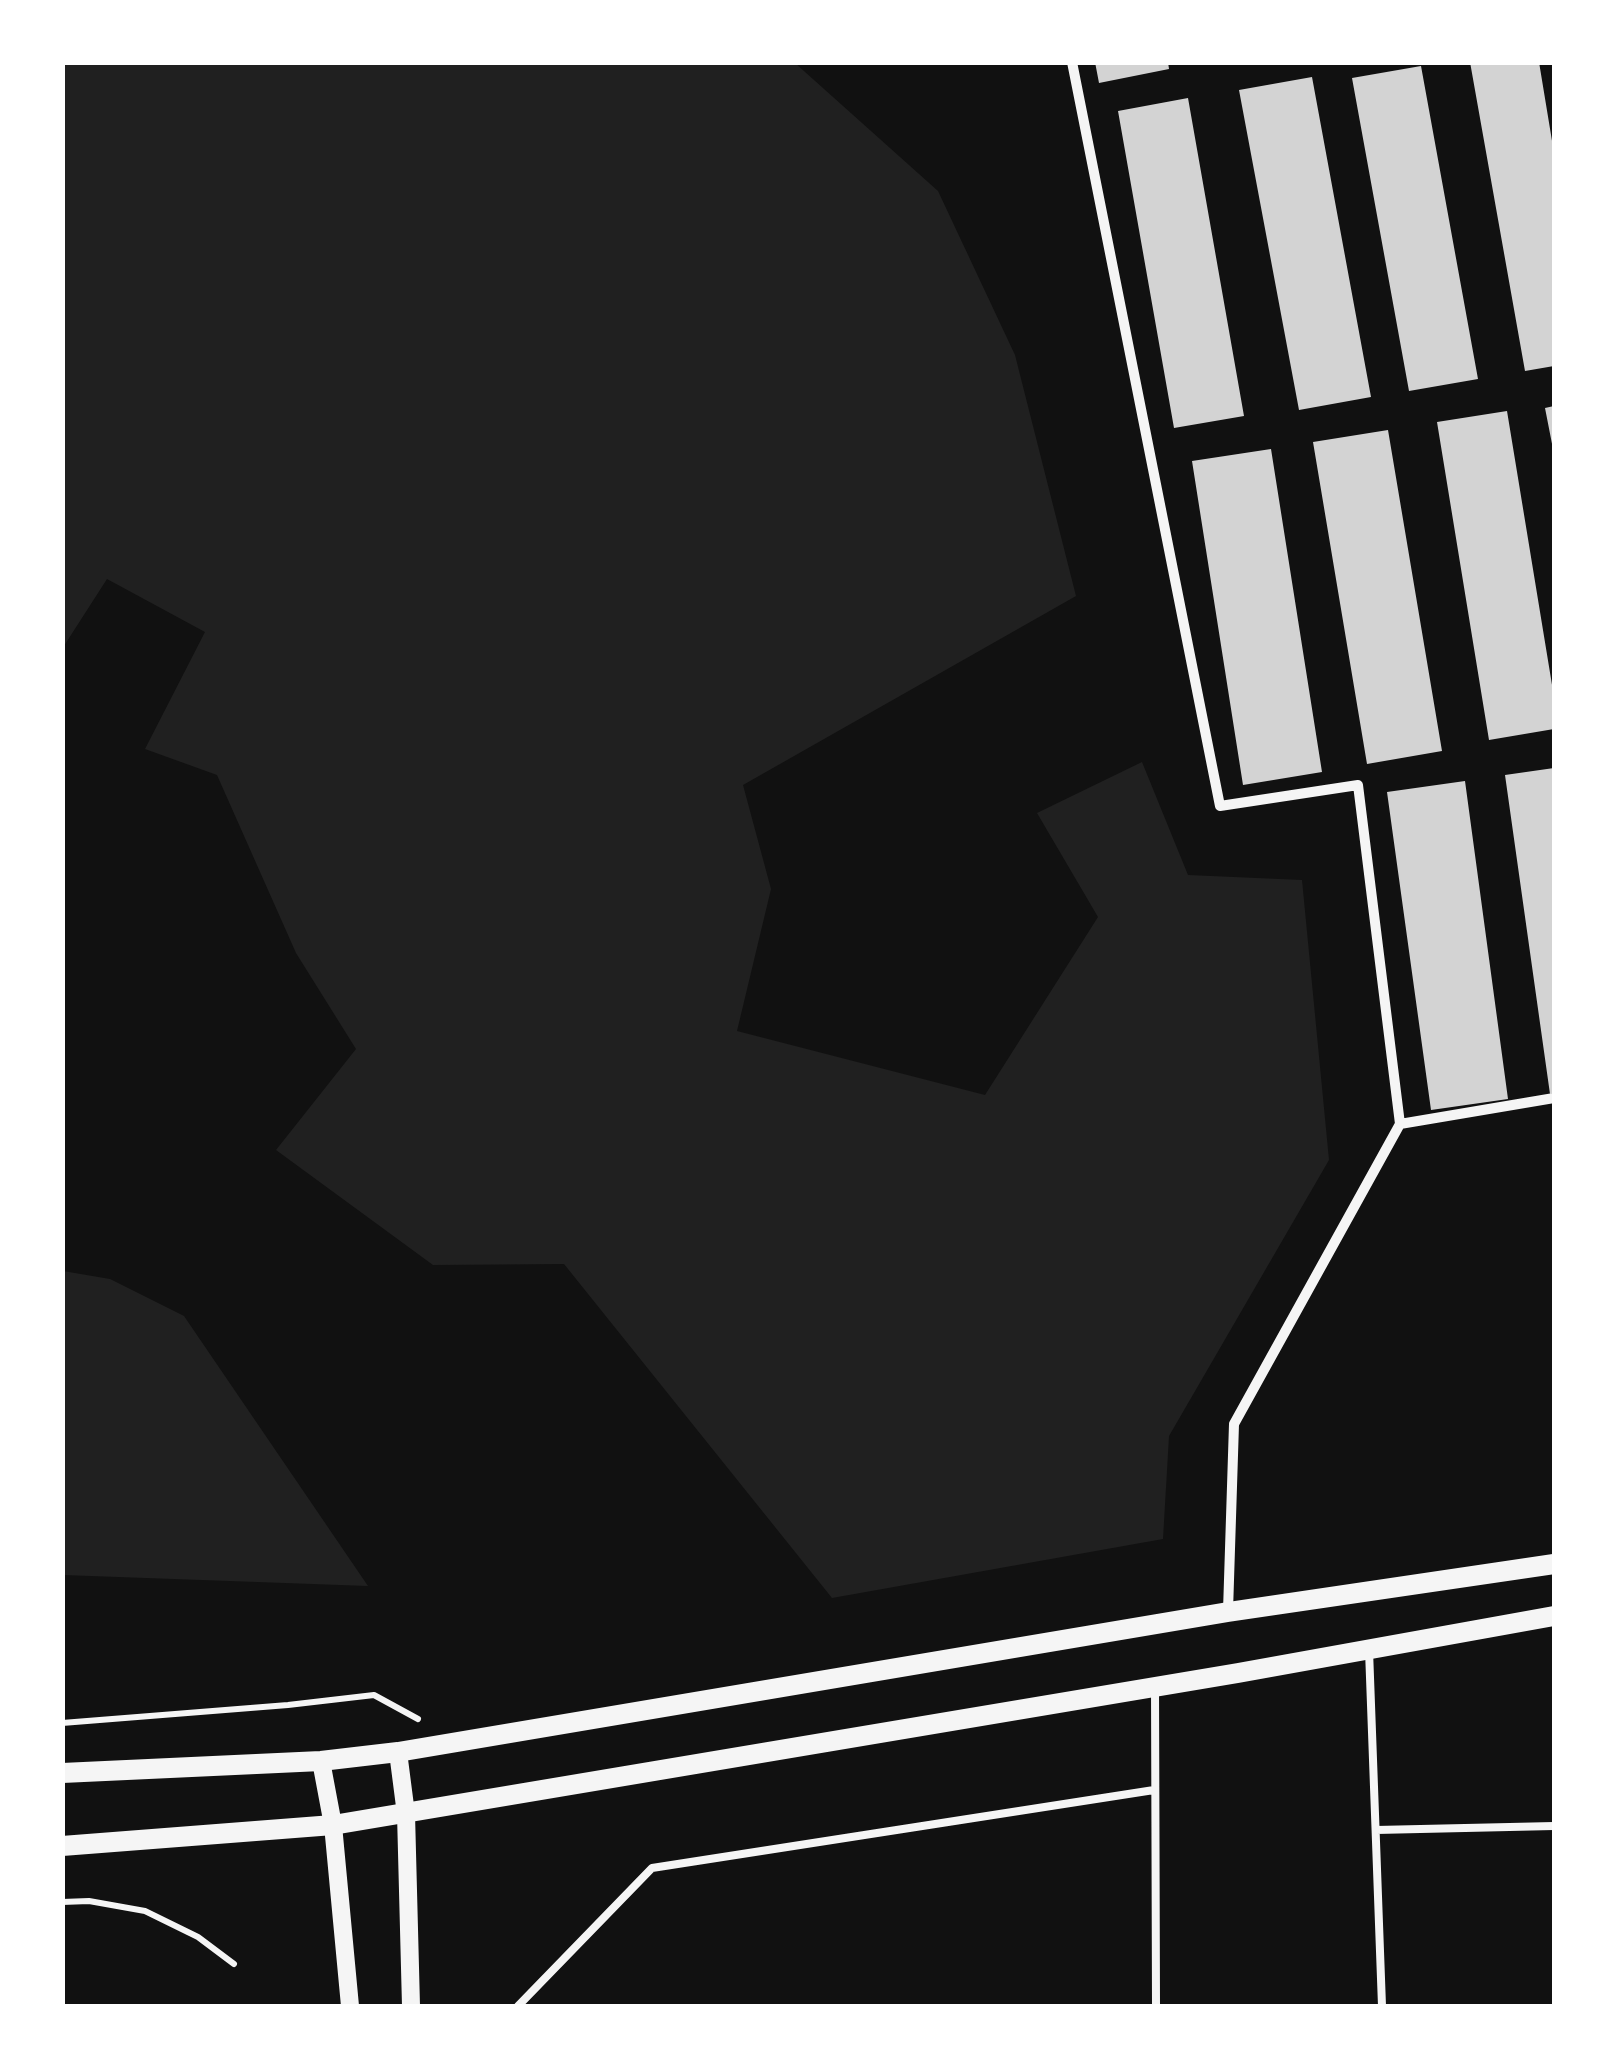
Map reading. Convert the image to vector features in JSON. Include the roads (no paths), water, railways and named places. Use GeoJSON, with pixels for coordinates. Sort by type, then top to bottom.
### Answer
{"type":"FeatureCollection","features":[{"type":"Feature","properties":{"kind":"main road"},"geometry":{"type":"LineString","coordinates":[[62,1773],[321,1761],[398,1752],[1228,1612],[1554,1564]]}},
{"type":"Feature","properties":{"kind":"main road"},"geometry":{"type":"LineString","coordinates":[[62,1846],[333,1826],[1554,1616]]}},
{"type":"Feature","properties":{"kind":"street"},"geometry":{"type":"LineString","coordinates":[[1072,62],[1220,806],[1358,785],[1400,1124],[1234,1424],[1228,1612]]}},
{"type":"Feature","properties":{"kind":"street"},"geometry":{"type":"LineString","coordinates":[[1400,1124],[1554,1098]]}},
{"type":"Feature","properties":{"kind":"street"},"geometry":{"type":"LineString","coordinates":[[398,1752],[406,1814],[411,2006]]}},
{"type":"Feature","properties":{"kind":"street"},"geometry":{"type":"LineString","coordinates":[[321,1761],[333,1826],[350,2006]]}},
{"type":"Feature","properties":{"kind":"lane"},"geometry":{"type":"LineString","coordinates":[[1370,1650],[1382,2006]]}},
{"type":"Feature","properties":{"kind":"lane"},"geometry":{"type":"LineString","coordinates":[[1155,1687],[1156,2006]]}},
{"type":"Feature","properties":{"kind":"lane"},"geometry":{"type":"LineString","coordinates":[[518,2006],[652,1868],[1154,1790]]}},
{"type":"Feature","properties":{"kind":"lane"},"geometry":{"type":"LineString","coordinates":[[1376,1830],[1554,1826]]}}]}
